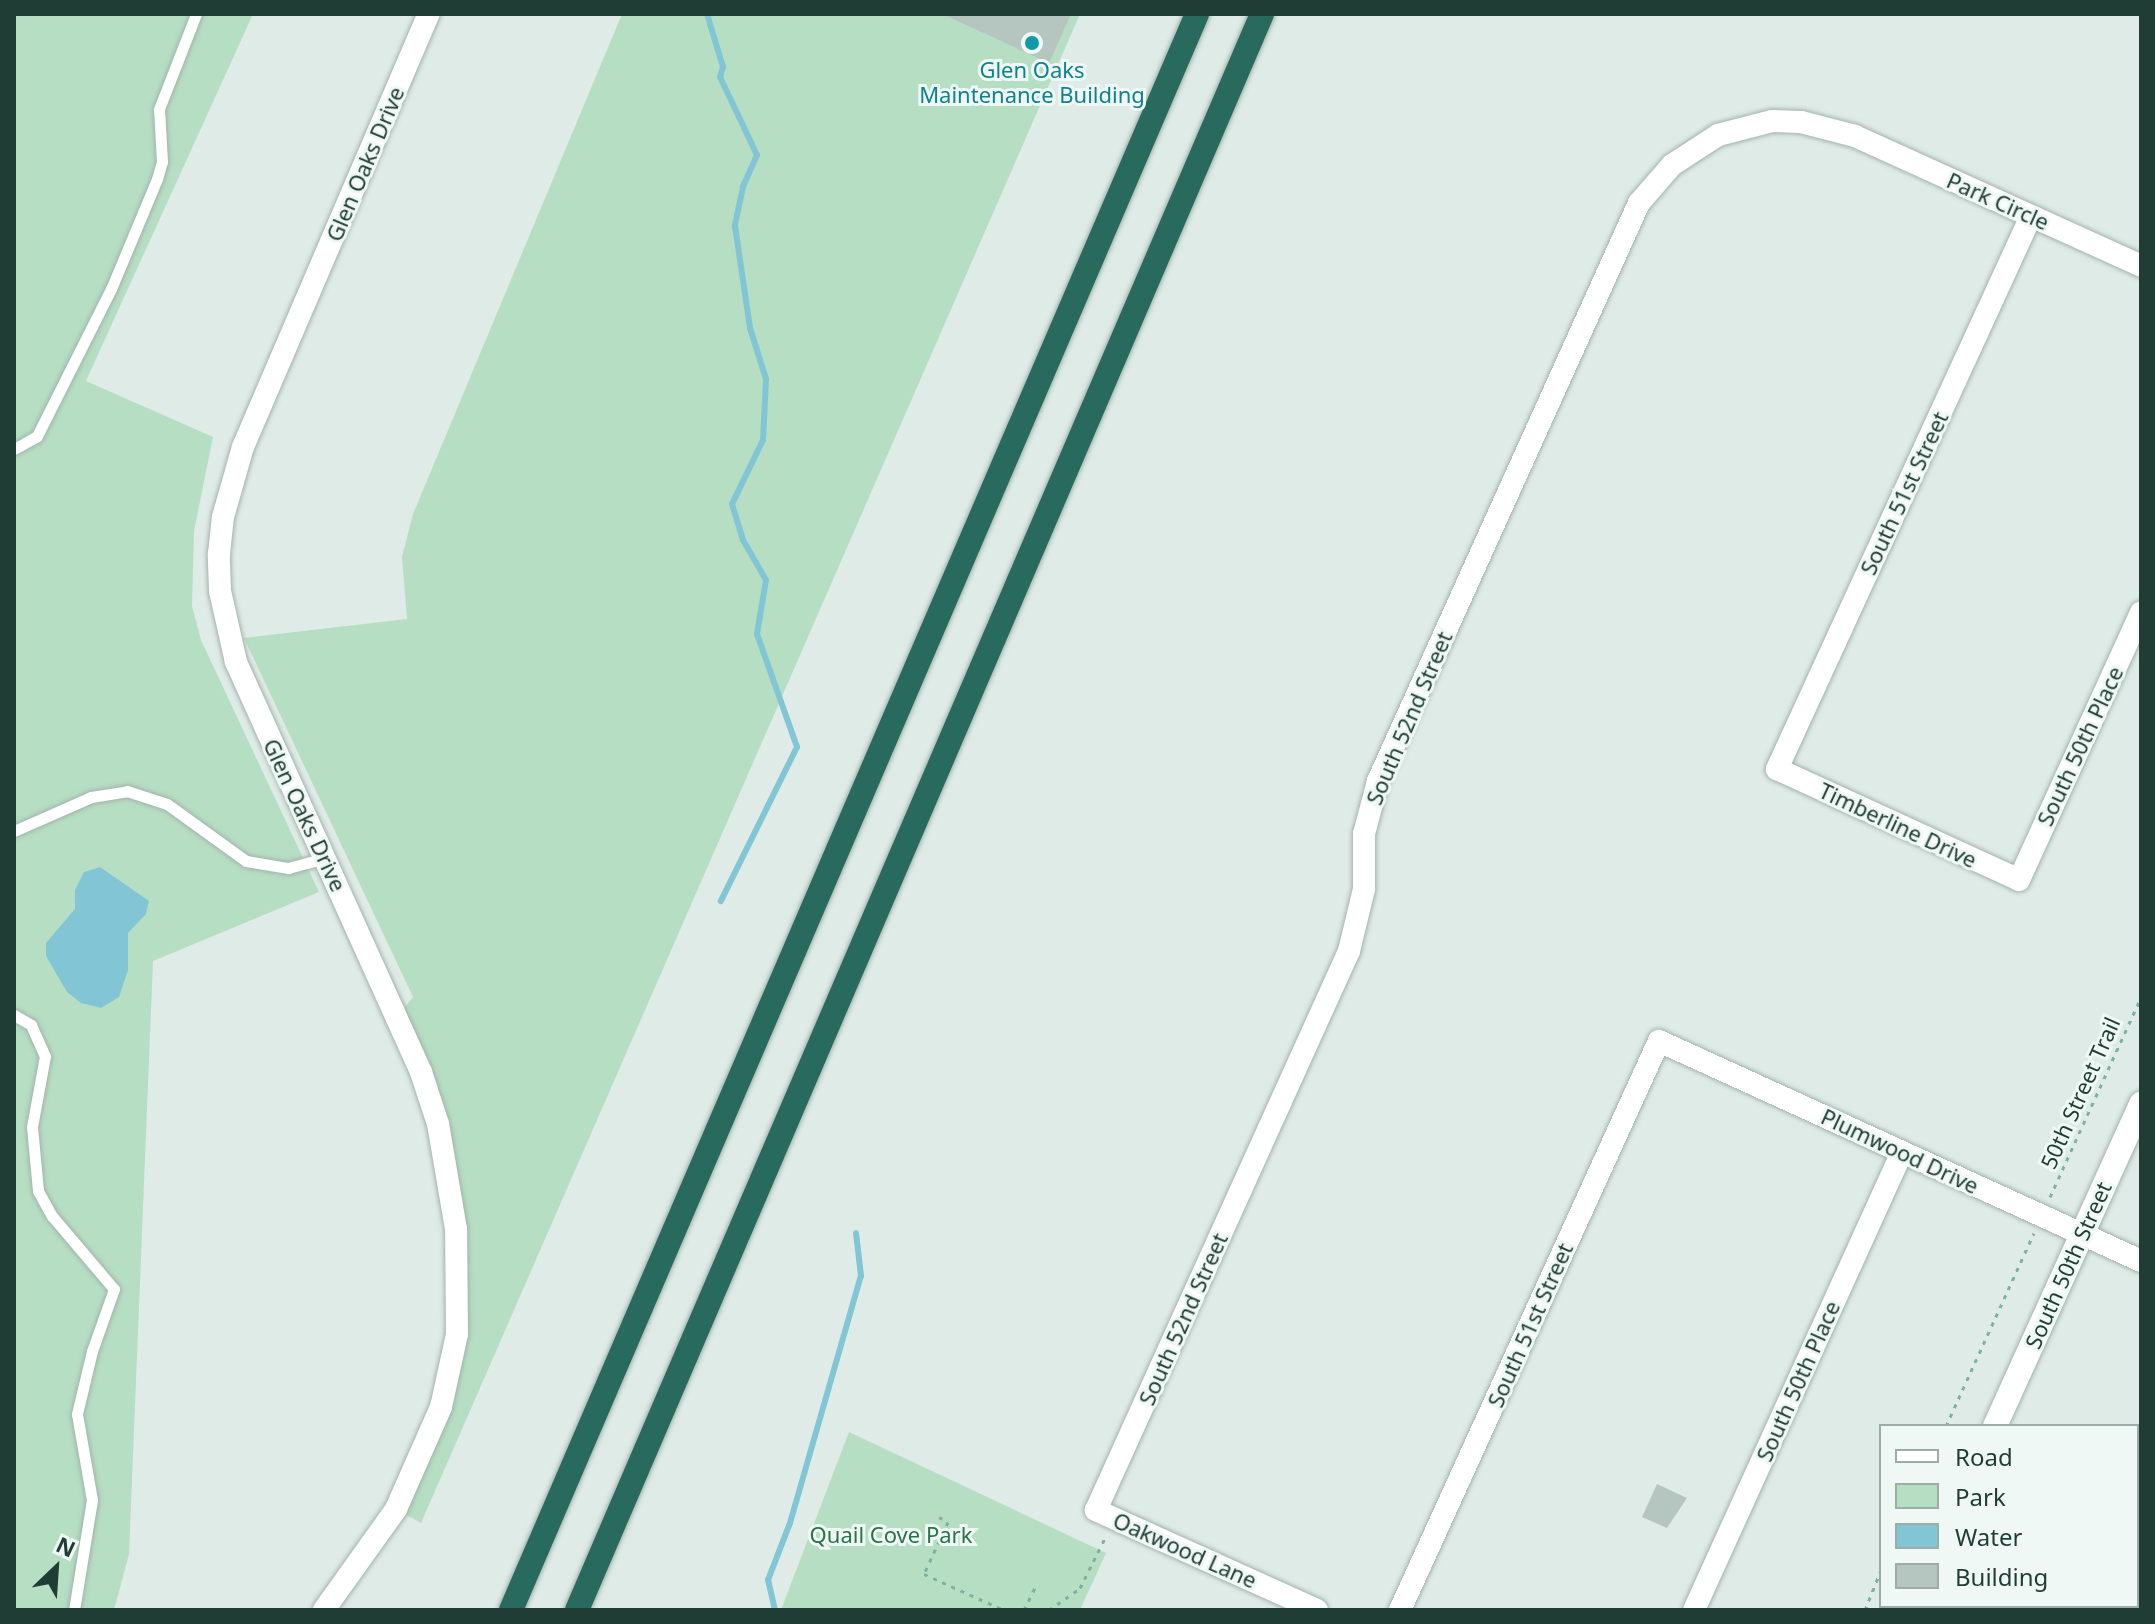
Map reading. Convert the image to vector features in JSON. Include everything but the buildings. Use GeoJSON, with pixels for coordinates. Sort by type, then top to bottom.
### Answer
{"type":"FeatureCollection","features":[{"type":"Feature","properties":{"kind":"highway"},"geometry":{"type":"LineString","coordinates":[[511,1610],[1197,14]]}},
{"type":"Feature","properties":{"kind":"highway"},"geometry":{"type":"LineString","coordinates":[[577,1610],[1262,14]]}},
{"type":"Feature","properties":{"kind":"main road","name":"South 50th Street"},"geometry":{"type":"LineString","coordinates":[[1996,1424],[2141,1104]]}},
{"type":"Feature","properties":{"kind":"street","name":"Glen Oaks Drive"},"geometry":{"type":"LineString","coordinates":[[324,1610],[396,1509],[420,1459],[451,1373],[459,1283],[451,1189],[438,1124],[406,1036],[236,662],[220,591],[223,517],[243,447],[429,14]]}},
{"type":"Feature","properties":{"kind":"street","name":"South 52nd Street"},"geometry":{"type":"LineString","coordinates":[[1096,1510],[1349,951],[1364,889],[1364,834],[1378,781],[1639,203],[1654,181],[1693,149],[1744,126],[1801,122],[1855,136]]}},
{"type":"Feature","properties":{"kind":"street","name":"Park Circle"},"geometry":{"type":"LineString","coordinates":[[1855,136],[2141,266]]}},
{"type":"Feature","properties":{"kind":"street","name":"South 51st Street"},"geometry":{"type":"LineString","coordinates":[[1777,769],[2031,216]]}},
{"type":"Feature","properties":{"kind":"street","name":"South 50th Place"},"geometry":{"type":"LineString","coordinates":[[2019,880],[2141,612]]}},
{"type":"Feature","properties":{"kind":"street","name":"Timberline Drive"},"geometry":{"type":"LineString","coordinates":[[1777,769],[2019,880]]}},
{"type":"Feature","properties":{"kind":"street","name":"South 51st Street"},"geometry":{"type":"LineString","coordinates":[[1400,1610],[1659,1041]]}},
{"type":"Feature","properties":{"kind":"street","name":"Plumwood Drive"},"geometry":{"type":"LineString","coordinates":[[1659,1041],[2141,1261]]}},
{"type":"Feature","properties":{"kind":"street","name":"South 50th Place"},"geometry":{"type":"LineString","coordinates":[[1694,1610],[1902,1152]]}},
{"type":"Feature","properties":{"kind":"street","name":"Oakwood Lane"},"geometry":{"type":"LineString","coordinates":[[1096,1510],[1317,1610]]}},
{"type":"Feature","properties":{"kind":"lane"},"geometry":{"type":"LineString","coordinates":[[14,449],[37,436],[111,289],[157,179],[162,162],[159,109],[196,14]]}},
{"type":"Feature","properties":{"kind":"lane"},"geometry":{"type":"LineString","coordinates":[[14,831],[91,797],[127,791],[167,804],[246,861],[288,868],[325,858]]}},
{"type":"Feature","properties":{"kind":"lane"},"geometry":{"type":"LineString","coordinates":[[14,1015],[31,1025],[45,1056],[32,1127],[38,1191],[52,1216],[114,1289],[80,1393],[77,1414],[92,1500],[74,1610]]}},
{"type":"Feature","properties":{"kind":"path","name":"50th Street Trail"},"geometry":{"type":"LineString","coordinates":[[2048,1203],[2141,997]]}},
{"type":"Feature","properties":{"kind":"path"},"geometry":{"type":"LineString","coordinates":[[1947,1424],[2038,1225]]}},
{"type":"Feature","properties":{"kind":"path"},"geometry":{"type":"LineString","coordinates":[[939,1517],[948,1522],[924,1574],[1004,1610]]}},
{"type":"Feature","properties":{"kind":"path"},"geometry":{"type":"LineString","coordinates":[[1049,1610],[1080,1588],[1108,1532]]}},
{"type":"Feature","properties":{"kind":"path"},"geometry":{"type":"LineString","coordinates":[[1865,1610],[1879,1575]]}},
{"type":"Feature","properties":{"kind":"path"},"geometry":{"type":"LineString","coordinates":[[1024,1610],[1037,1583]]}},
{"type":"Feature","properties":{"kind":"green space"},"geometry":{"type":"Polygon","coordinates":[[[14,14],[253,14],[86,381],[213,437],[194,531],[192,606],[201,640],[319,892],[153,961],[129,1554],[114,1610],[14,1610],[14,14]]]}},
{"type":"Feature","properties":{"kind":"green space"},"geometry":{"type":"Polygon","coordinates":[[[622,14],[1080,14],[421,1523],[396,1509],[441,1407],[456,1229],[398,1016],[413,997],[244,638],[407,619],[402,557],[413,514],[622,14]]]}},
{"type":"Feature","properties":{"kind":"green space","name":"Quail Cove Park"},"geometry":{"type":"Polygon","coordinates":[[[849,1432],[1106,1553],[1080,1610],[781,1610],[849,1432]]]}},
{"type":"Feature","properties":{"kind":"water"},"geometry":{"type":"Polygon","coordinates":[[[100,867],[149,901],[146,914],[128,933],[128,970],[119,997],[101,1008],[81,1003],[67,992],[46,956],[46,943],[75,909],[75,890],[84,872],[100,867]]]}},
{"type":"Feature","properties":{"kind":"waterway"},"geometry":{"type":"LineString","coordinates":[[707,14],[723,67],[720,77],[757,155],[743,187],[735,226],[750,328],[766,379],[763,440],[732,504],[743,540],[766,580],[757,634],[797,747],[721,901]]}},
{"type":"Feature","properties":{"kind":"waterway"},"geometry":{"type":"LineString","coordinates":[[775,1610],[768,1580],[790,1523],[861,1276],[856,1233]]}},
{"type":"Feature","properties":{"kind":"place","name":"Glen Oaks Maintenance Building"},"geometry":{"type":"Point","coordinates":[1032,43]}}]}
